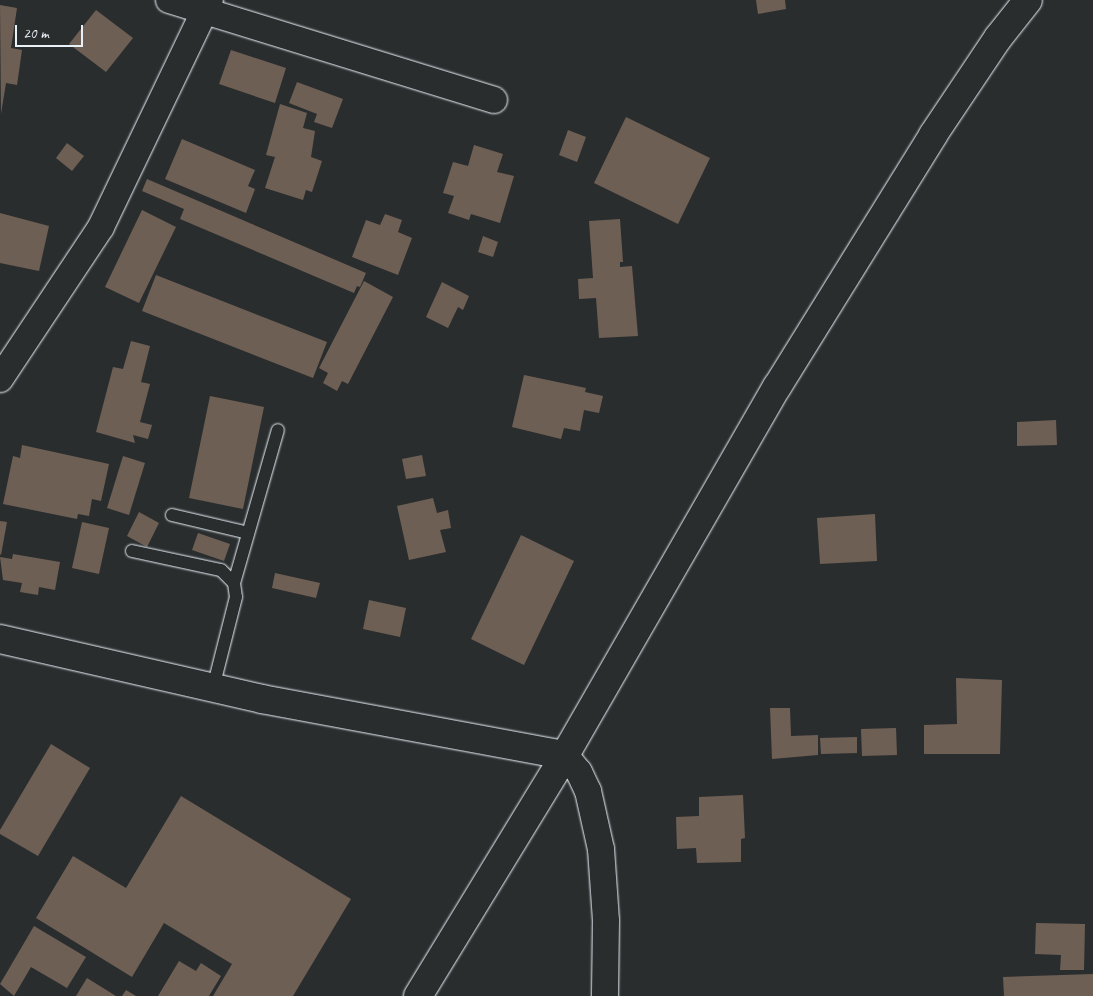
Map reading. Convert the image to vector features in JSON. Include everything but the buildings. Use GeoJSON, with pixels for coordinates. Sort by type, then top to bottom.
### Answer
{"type":"FeatureCollection","features":[{"type":"Feature","properties":{"kind":"main road"},"geometry":{"type":"LineString","coordinates":[[418,996],[565,755],[776,387],[938,127],[998,38],[1028,0]]}},
{"type":"Feature","properties":{"kind":"main road"},"geometry":{"type":"LineString","coordinates":[[0,639],[213,688],[565,755]]}},
{"type":"Feature","properties":{"kind":"street"},"geometry":{"type":"LineString","coordinates":[[169,0],[208,5],[494,100]]}},
{"type":"Feature","properties":{"kind":"street"},"geometry":{"type":"LineString","coordinates":[[0,379],[100,227],[208,5]]}},
{"type":"Feature","properties":{"kind":"street"},"geometry":{"type":"LineString","coordinates":[[565,755],[580,772],[588,791],[601,848],[606,921],[605,996]]}},
{"type":"Feature","properties":{"kind":"lane"},"geometry":{"type":"LineString","coordinates":[[213,688],[236,597],[234,583],[278,430]]}},
{"type":"Feature","properties":{"kind":"lane"},"geometry":{"type":"LineString","coordinates":[[172,515],[248,532]]}},
{"type":"Feature","properties":{"kind":"lane"},"geometry":{"type":"LineString","coordinates":[[132,551],[221,570],[234,583]]}}]}
